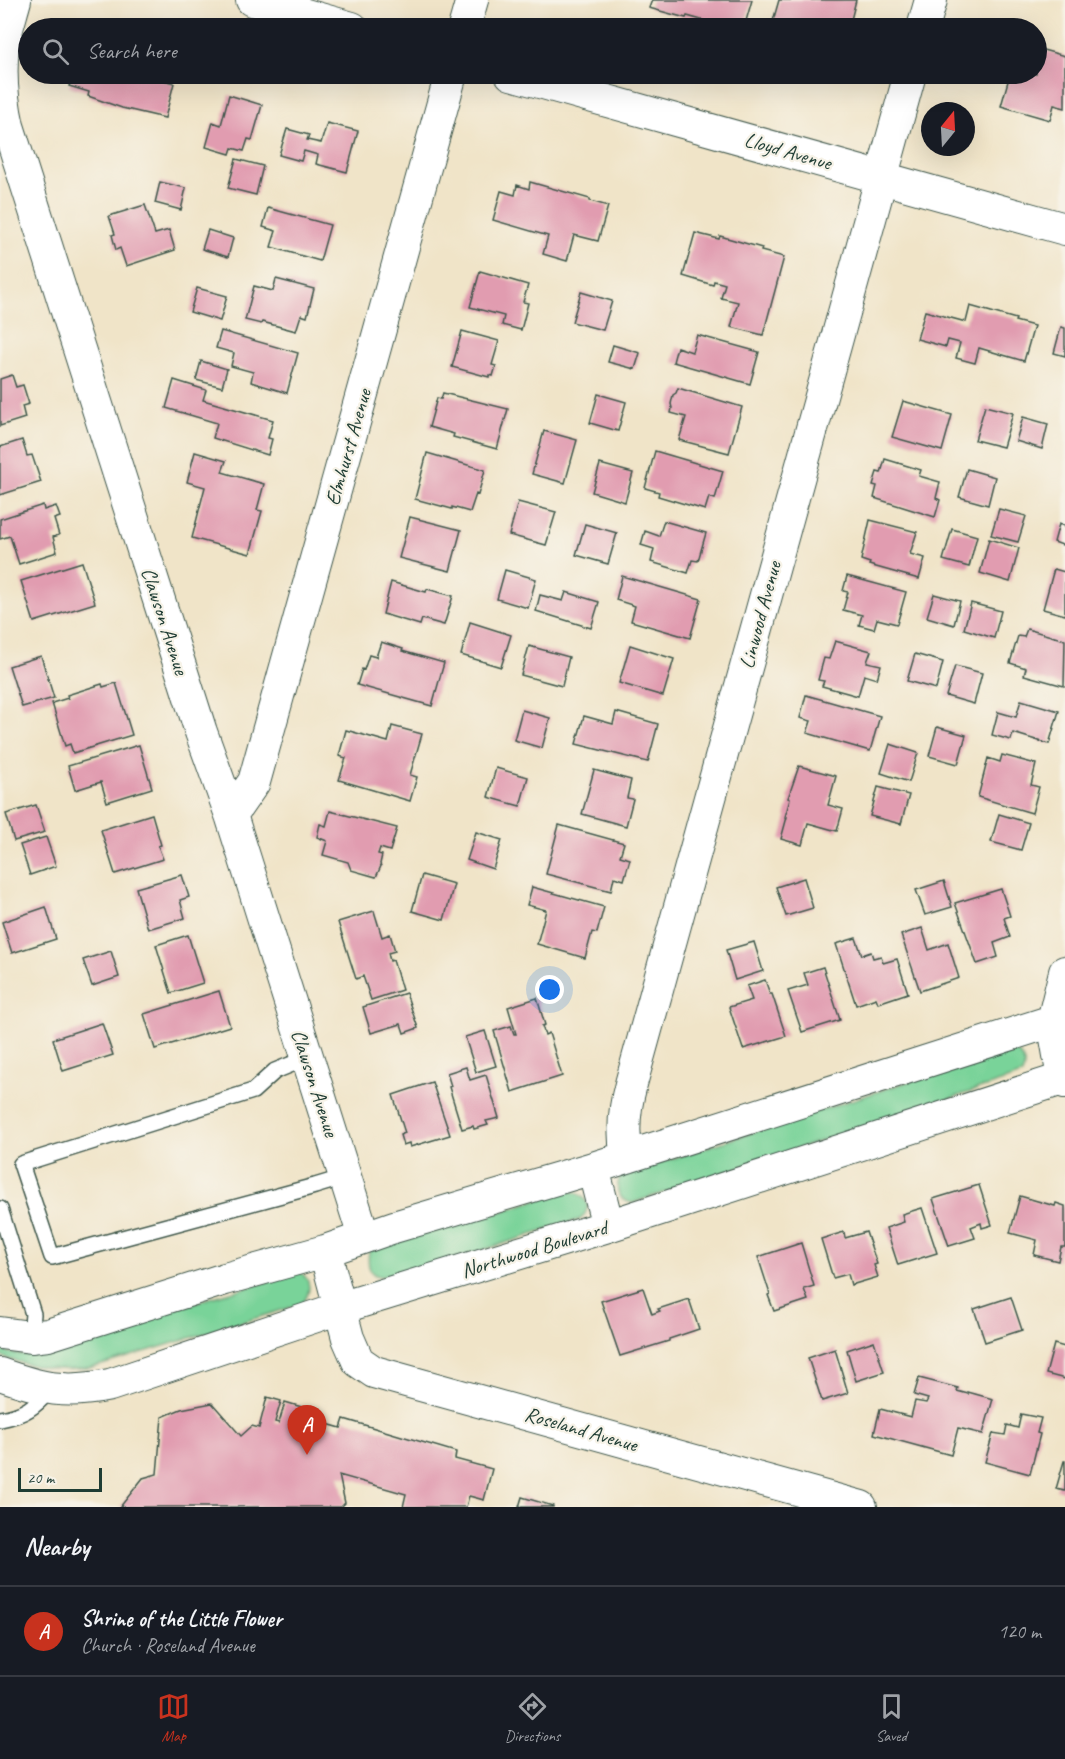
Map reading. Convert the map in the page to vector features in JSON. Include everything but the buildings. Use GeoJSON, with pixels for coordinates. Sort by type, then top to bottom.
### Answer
{"type":"FeatureCollection","features":[{"type":"Feature","properties":{"kind":"street","name":"Clawson Avenue"},"geometry":{"type":"LineString","coordinates":[[15,0],[3,48],[1,67],[3,105],[8,126],[201,732],[231,815],[364,1237]]}},
{"type":"Feature","properties":{"kind":"street"},"geometry":{"type":"LineString","coordinates":[[252,0],[316,18]]}},
{"type":"Feature","properties":{"kind":"street"},"geometry":{"type":"LineString","coordinates":[[467,18],[472,0]]}},
{"type":"Feature","properties":{"kind":"street"},"geometry":{"type":"LineString","coordinates":[[926,18],[931,0]]}},
{"type":"Feature","properties":{"kind":"street","name":"Elmhurst Avenue"},"geometry":{"type":"LineString","coordinates":[[231,815],[254,782],[448,84]]}},
{"type":"Feature","properties":{"kind":"street","name":"Lloyd Avenue"},"geometry":{"type":"LineString","coordinates":[[547,84],[1065,230]]}},
{"type":"Feature","properties":{"kind":"street","name":"Linwood Avenue"},"geometry":{"type":"LineString","coordinates":[[627,1157],[624,1108],[907,84]]}},
{"type":"Feature","properties":{"kind":"street"},"geometry":{"type":"LineString","coordinates":[[1064,1079],[1059,1019],[1065,972]]}},
{"type":"Feature","properties":{"kind":"street"},"geometry":{"type":"LineString","coordinates":[[0,1333],[32,1337],[58,1332],[593,1168],[1059,1019]]}},
{"type":"Feature","properties":{"kind":"street","name":"Northwood Boulevard"},"geometry":{"type":"LineString","coordinates":[[0,1374],[51,1389],[87,1390],[110,1385],[340,1308],[608,1226],[1064,1079]]}},
{"type":"Feature","properties":{"kind":"street"},"geometry":{"type":"LineString","coordinates":[[593,1168],[608,1226]]}},
{"type":"Feature","properties":{"kind":"street","name":"Roseland Avenue"},"geometry":{"type":"LineString","coordinates":[[325,1251],[348,1338],[358,1361],[374,1372],[861,1507]]}},
{"type":"Feature","properties":{"kind":"lane"},"geometry":{"type":"LineString","coordinates":[[307,1058],[275,1071],[253,1091],[21,1164],[52,1257],[345,1177]]}},
{"type":"Feature","properties":{"kind":"lane"},"geometry":{"type":"LineString","coordinates":[[0,1209],[33,1314],[32,1337]]}},
{"type":"Feature","properties":{"kind":"lane"},"geometry":{"type":"LineString","coordinates":[[0,1419],[34,1407],[51,1389]]}},
{"type":"Feature","properties":{"kind":"green space"},"geometry":{"type":"Polygon","coordinates":[[[1008,1049],[1020,1055],[1024,1062],[1022,1075],[632,1203],[623,1199],[618,1192],[618,1184],[622,1175],[1008,1049]]]}},
{"type":"Feature","properties":{"kind":"green space"},"geometry":{"type":"Polygon","coordinates":[[[563,1191],[581,1195],[587,1203],[581,1219],[461,1257],[388,1276],[376,1275],[370,1270],[369,1250],[374,1246],[500,1212],[563,1191]]]}},
{"type":"Feature","properties":{"kind":"green space"},"geometry":{"type":"Polygon","coordinates":[[[300,1272],[307,1279],[309,1287],[302,1304],[98,1366],[74,1369],[49,1368],[0,1356],[0,1350],[25,1355],[38,1352],[76,1337],[300,1272]]]}},
{"type":"Feature","properties":{"kind":"place","name":"Shrine of the Little Flower"},"geometry":{"type":"Point","coordinates":[307,1455]}}]}
